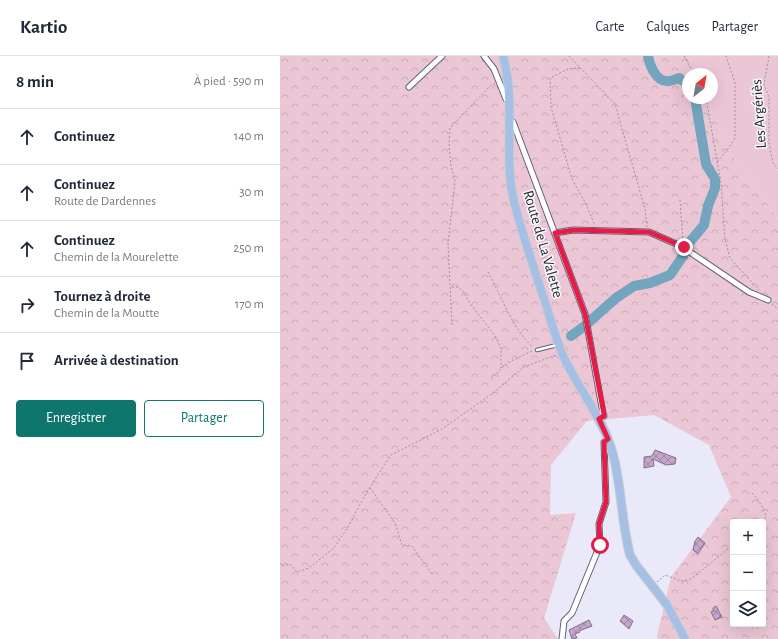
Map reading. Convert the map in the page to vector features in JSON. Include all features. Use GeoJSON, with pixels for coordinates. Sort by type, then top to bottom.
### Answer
{"type":"FeatureCollection","features":[{"type":"Feature","properties":{"kind":"main road","name":"Route de La Valette"},"geometry":{"type":"LineString","coordinates":[[503,56],[508,74],[510,99],[510,178],[514,204],[526,246],[560,348],[599,419],[608,439],[615,462],[630,554],[667,605],[685,639]]}},
{"type":"Feature","properties":{"kind":"street"},"geometry":{"type":"LineString","coordinates":[[409,87],[442,56]]}},
{"type":"Feature","properties":{"kind":"street"},"geometry":{"type":"LineString","coordinates":[[484,56],[494,69],[506,99],[510,99]]}},
{"type":"Feature","properties":{"kind":"street"},"geometry":{"type":"LineString","coordinates":[[510,121],[513,122],[585,314],[604,414],[604,416],[599,419]]}},
{"type":"Feature","properties":{"kind":"street"},"geometry":{"type":"LineString","coordinates":[[555,233],[574,230],[649,232],[684,247],[749,292],[768,300]]}},
{"type":"Feature","properties":{"kind":"street"},"geometry":{"type":"LineString","coordinates":[[562,639],[564,622],[574,608],[600,545],[599,524],[606,502],[604,442],[608,439]]}},
{"type":"Feature","properties":{"kind":"lane"},"geometry":{"type":"LineString","coordinates":[[537,350],[560,348]]}},
{"type":"Feature","properties":{"kind":"path"},"geometry":{"type":"LineString","coordinates":[[569,56],[615,104],[645,209],[647,227],[643,232]]}},
{"type":"Feature","properties":{"kind":"path"},"geometry":{"type":"LineString","coordinates":[[684,56],[691,68]]}},
{"type":"Feature","properties":{"kind":"path"},"geometry":{"type":"LineString","coordinates":[[717,162],[735,138],[735,83],[726,56]]}},
{"type":"Feature","properties":{"kind":"path","name":"Les Argériès"},"geometry":{"type":"LineString","coordinates":[[769,56],[764,86],[768,97],[769,143],[773,163],[778,169]]}},
{"type":"Feature","properties":{"kind":"path"},"geometry":{"type":"LineString","coordinates":[[581,68],[568,69],[550,78],[551,107],[572,179],[586,204],[597,231]]}},
{"type":"Feature","properties":{"kind":"path"},"geometry":{"type":"LineString","coordinates":[[452,325],[448,244],[455,182],[450,151],[450,128],[492,84],[500,83]]}},
{"type":"Feature","properties":{"kind":"path"},"geometry":{"type":"LineString","coordinates":[[707,104],[721,183],[725,240],[730,258],[778,309]]}},
{"type":"Feature","properties":{"kind":"path"},"geometry":{"type":"LineString","coordinates":[[680,200],[684,247]]}},
{"type":"Feature","properties":{"kind":"path"},"geometry":{"type":"LineString","coordinates":[[488,272],[520,331],[537,350],[507,363],[492,379]]}},
{"type":"Feature","properties":{"kind":"path"},"geometry":{"type":"LineString","coordinates":[[450,287],[458,287],[463,291],[471,305],[494,334],[501,348],[501,368]]}},
{"type":"Feature","properties":{"kind":"path"},"geometry":{"type":"LineString","coordinates":[[280,563],[282,566],[290,564],[297,572],[309,568],[334,548],[348,527],[369,487],[391,455],[442,429],[493,393],[524,367],[560,348]]}},
{"type":"Feature","properties":{"kind":"path"},"geometry":{"type":"LineString","coordinates":[[369,487],[395,523],[402,545],[412,546],[432,574]]}},
{"type":"Feature","properties":{"kind":"path"},"geometry":{"type":"LineString","coordinates":[[752,493],[757,498],[765,512],[766,517],[764,519]]}},
{"type":"Feature","properties":{"kind":"path"},"geometry":{"type":"LineString","coordinates":[[652,586],[665,575],[681,581],[691,579],[730,547]]}},
{"type":"Feature","properties":{"kind":"green space"},"geometry":{"type":"Polygon","coordinates":[[[280,56],[689,56],[694,68],[682,68],[682,104],[709,104],[728,149],[778,219],[778,639],[658,639],[657,636],[671,577],[731,497],[709,445],[654,415],[587,421],[551,465],[550,515],[576,513],[544,618],[558,639],[280,639],[280,56]]]}},
{"type":"Feature","properties":{"kind":"green space"},"geometry":{"type":"Polygon","coordinates":[[[689,56],[778,56],[778,219],[728,149],[709,104],[718,104],[718,68],[694,68],[689,56]]]}},
{"type":"Feature","properties":{"kind":"building"},"geometry":{"type":"Polygon","coordinates":[[[655,450],[676,458],[675,464],[666,465],[653,459],[654,466],[644,468],[644,457],[652,456],[655,450]]]}},
{"type":"Feature","properties":{"kind":"building"},"geometry":{"type":"Polygon","coordinates":[[[698,537],[705,543],[698,554],[693,550],[695,541],[698,537]]]}},
{"type":"Feature","properties":{"kind":"building"},"geometry":{"type":"Polygon","coordinates":[[[716,606],[722,617],[715,620],[711,612],[714,611],[713,608],[716,606]]]}},
{"type":"Feature","properties":{"kind":"building"},"geometry":{"type":"Polygon","coordinates":[[[624,615],[633,621],[629,629],[620,621],[624,615]]]}},
{"type":"Feature","properties":{"kind":"building"},"geometry":{"type":"Polygon","coordinates":[[[589,620],[592,626],[579,631],[580,632],[575,634],[577,638],[572,639],[569,630],[589,620]]]}},
{"type":"Feature","properties":{"kind":"waterway"},"geometry":{"type":"LineString","coordinates":[[648,56],[651,67],[659,78],[668,81],[679,78],[682,80]]}},
{"type":"Feature","properties":{"kind":"waterway"},"geometry":{"type":"LineString","coordinates":[[588,323],[616,298],[634,286],[650,283],[670,275],[683,256],[689,243],[704,225],[708,206],[715,188],[715,179],[706,164],[696,104]]}},
{"type":"Feature","properties":{"kind":"waterway"},"geometry":{"type":"LineString","coordinates":[[571,336],[586,325]]}},
{"type":"Feature","properties":{"kind":"route"},"geometry":{"type":"LineString","coordinates":[[600,545],[599,524],[606,502],[604,442],[608,439],[599,419],[602,418],[604,414],[585,314],[555,233],[574,230],[649,232],[684,247]]}}]}
